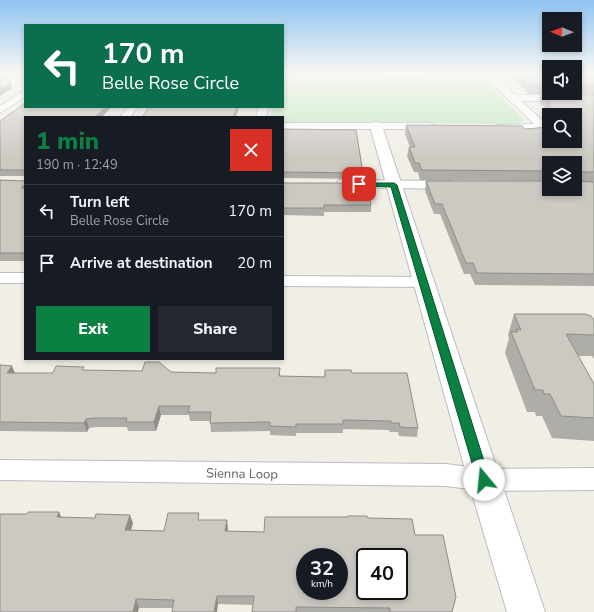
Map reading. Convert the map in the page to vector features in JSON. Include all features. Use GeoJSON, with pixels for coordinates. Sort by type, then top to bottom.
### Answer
{"type":"FeatureCollection","features":[{"type":"Feature","properties":{"kind":"street"},"geometry":{"type":"LineString","coordinates":[[0,110],[12,102]]}},
{"type":"Feature","properties":{"kind":"street"},"geometry":{"type":"LineString","coordinates":[[492,127],[539,127],[540,124],[517,102]]}},
{"type":"Feature","properties":{"kind":"street"},"geometry":{"type":"LineString","coordinates":[[126,116],[132,108]]}},
{"type":"Feature","properties":{"kind":"street"},"geometry":{"type":"LineString","coordinates":[[284,126],[438,127]]}},
{"type":"Feature","properties":{"kind":"street"},"geometry":{"type":"LineString","coordinates":[[376,126],[484,480],[526,612]]}},
{"type":"Feature","properties":{"kind":"street"},"geometry":{"type":"LineString","coordinates":[[328,184],[465,186]]}},
{"type":"Feature","properties":{"kind":"street"},"geometry":{"type":"LineString","coordinates":[[0,278],[24,278]]}},
{"type":"Feature","properties":{"kind":"street"},"geometry":{"type":"LineString","coordinates":[[284,280],[424,282]]}},
{"type":"Feature","properties":{"kind":"street","name":"Sienna Loop"},"geometry":{"type":"LineString","coordinates":[[0,470],[446,475],[484,480],[594,480]]}},
{"type":"Feature","properties":{"kind":"green space"},"geometry":{"type":"Polygon","coordinates":[[[284,102],[506,102],[524,120],[517,124],[284,122],[284,116],[270,116],[272,108],[284,108],[284,102]]]}},
{"type":"Feature","properties":{"kind":"building"},"geometry":{"type":"Polygon","coordinates":[[[548,102],[594,102],[594,172],[582,172],[582,156],[542,156],[542,171],[422,170],[419,163],[415,163],[409,147],[415,147],[406,125],[522,126],[525,129],[542,128],[542,148],[582,148],[582,108],[553,108],[548,104],[551,104],[548,102]]]}},
{"type":"Feature","properties":{"kind":"building"},"geometry":{"type":"Polygon","coordinates":[[[24,104],[24,108],[104,108],[96,116],[24,116],[24,171],[0,170],[0,121],[24,104]]]}},
{"type":"Feature","properties":{"kind":"building"},"geometry":{"type":"Polygon","coordinates":[[[148,108],[237,108],[233,116],[143,116],[148,108]]]}},
{"type":"Feature","properties":{"kind":"building"},"geometry":{"type":"Polygon","coordinates":[[[284,129],[356,130],[363,173],[284,172],[284,129]]]}},
{"type":"Feature","properties":{"kind":"building"},"geometry":{"type":"Polygon","coordinates":[[[0,180],[24,180],[24,185],[21,188],[24,188],[24,253],[0,253],[0,180]]]}},
{"type":"Feature","properties":{"kind":"building"},"geometry":{"type":"Polygon","coordinates":[[[426,181],[542,181],[542,196],[582,196],[582,181],[594,182],[594,274],[477,273],[473,263],[466,263],[442,204],[435,204],[426,181]]]}},
{"type":"Feature","properties":{"kind":"building"},"geometry":{"type":"Polygon","coordinates":[[[284,183],[365,183],[371,205],[324,205],[324,208],[284,208],[284,183]]]}},
{"type":"Feature","properties":{"kind":"building"},"geometry":{"type":"Polygon","coordinates":[[[514,314],[585,314],[594,319],[594,335],[566,334],[594,384],[594,418],[561,416],[550,394],[544,394],[543,390],[535,390],[511,332],[518,332],[516,329],[521,330],[514,314]]]}},
{"type":"Feature","properties":{"kind":"building"},"geometry":{"type":"Polygon","coordinates":[[[145,362],[159,362],[171,372],[216,373],[216,368],[280,368],[279,376],[325,377],[325,370],[351,370],[352,373],[407,373],[418,428],[400,427],[399,423],[391,423],[391,421],[343,420],[343,424],[296,424],[296,427],[270,426],[270,422],[210,423],[211,412],[188,412],[190,406],[159,406],[154,422],[126,422],[127,418],[95,418],[86,419],[84,423],[0,422],[0,365],[12,366],[7,373],[53,373],[56,366],[84,367],[82,370],[142,371],[145,362]]]}},
{"type":"Feature","properties":{"kind":"building"},"geometry":{"type":"Polygon","coordinates":[[[59,512],[57,517],[95,518],[96,514],[130,515],[125,530],[164,531],[168,513],[199,513],[198,520],[227,520],[225,531],[264,532],[265,517],[367,516],[368,518],[412,519],[415,535],[443,535],[456,597],[452,612],[390,612],[390,608],[296,607],[296,612],[252,612],[254,596],[217,596],[214,612],[172,612],[174,600],[136,599],[133,612],[0,612],[0,514],[59,512]]]}},
{"type":"Feature","properties":{"kind":"route"},"geometry":{"type":"LineString","coordinates":[[359,184],[394,185],[484,480]]}}]}
